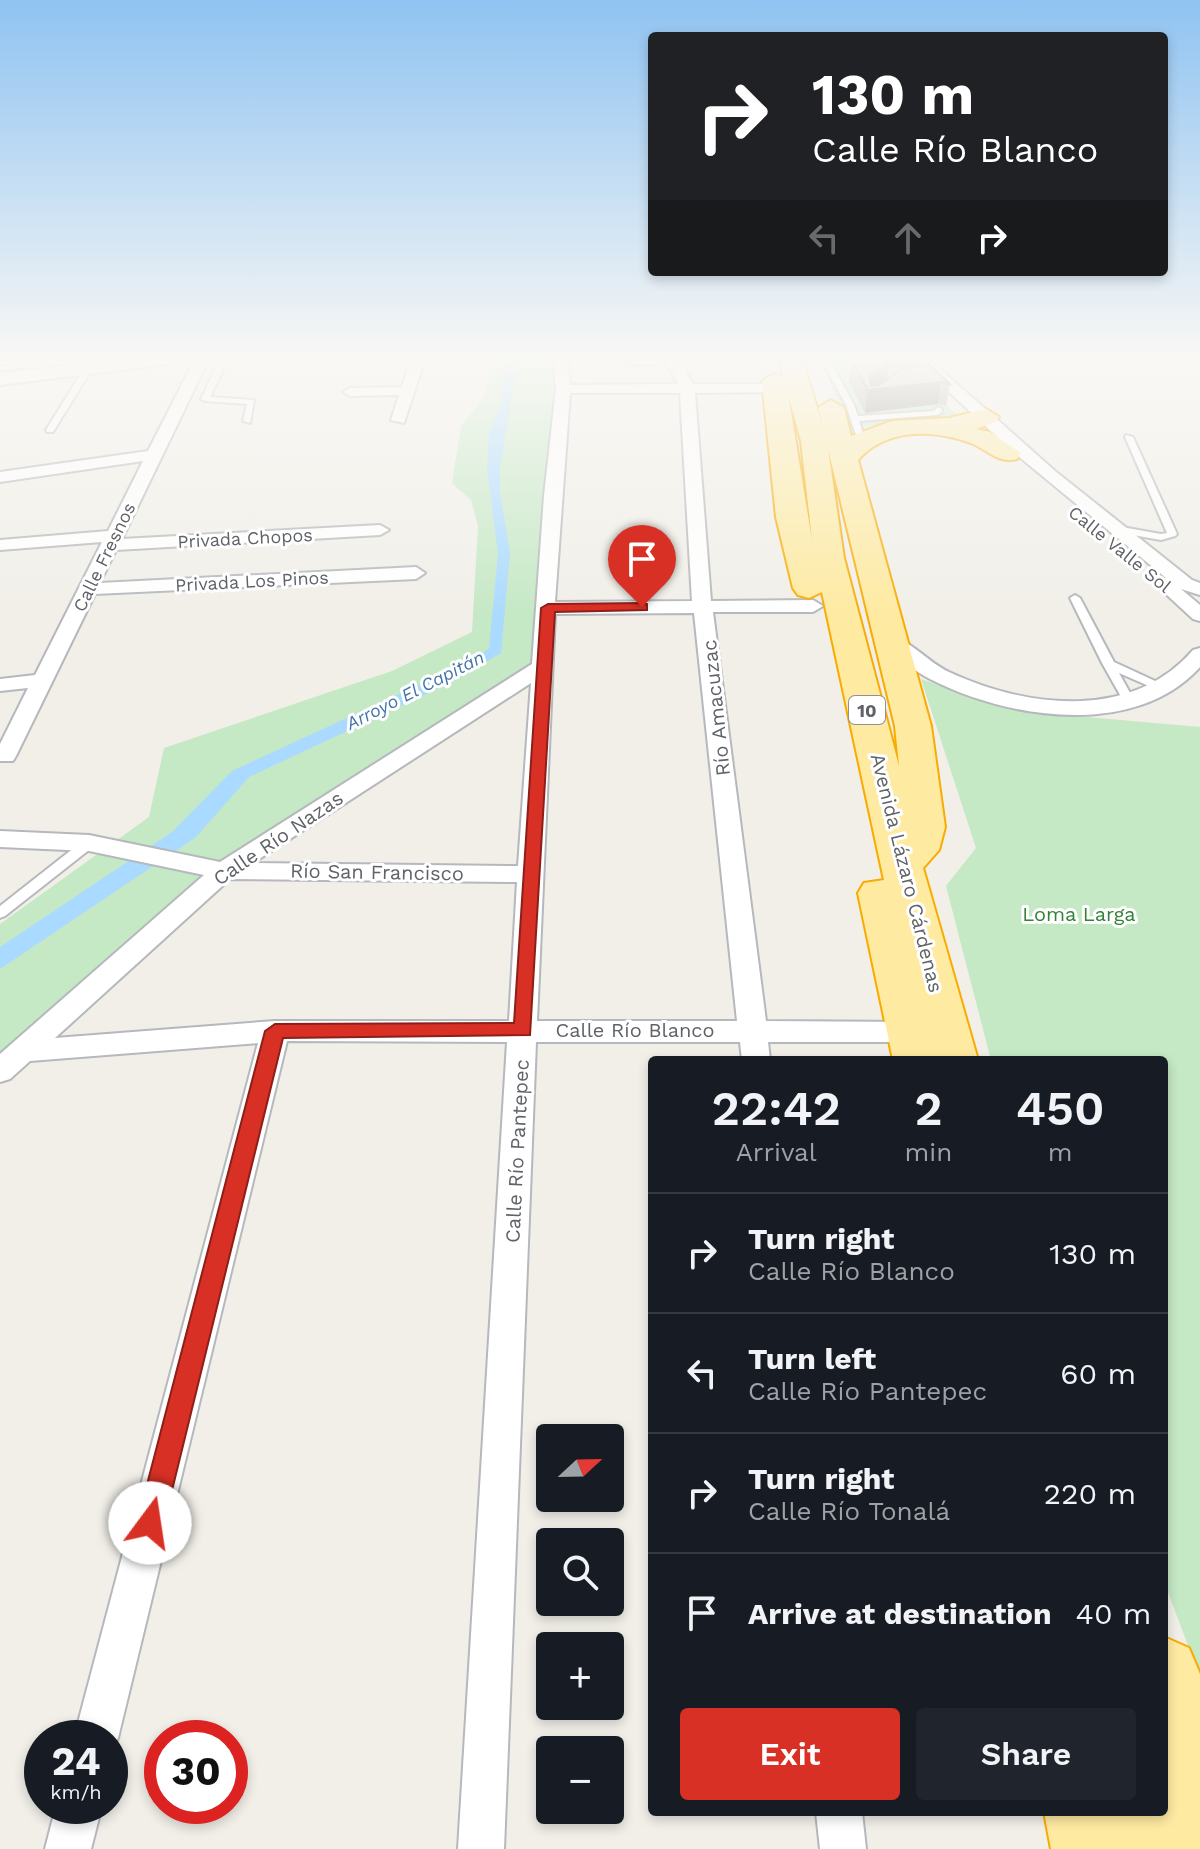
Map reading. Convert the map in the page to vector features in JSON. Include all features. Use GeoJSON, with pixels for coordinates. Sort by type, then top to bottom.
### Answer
{"type":"FeatureCollection","features":[{"type":"Feature","properties":{"kind":"highway","name":"Avenida Lázaro Cárdenas"},"geometry":{"type":"LineString","coordinates":[[785,445],[791,517],[914,1046]]}},
{"type":"Feature","properties":{"kind":"highway","name":"Avenida Lázaro Cárdenas"},"geometry":{"type":"LineString","coordinates":[[815,445],[829,558],[862,685],[901,865],[953,1056]]}},
{"type":"Feature","properties":{"kind":"highway"},"geometry":{"type":"LineString","coordinates":[[855,445],[892,643],[913,726],[925,827],[918,850],[901,865]]}},
{"type":"Feature","properties":{"kind":"highway"},"geometry":{"type":"LineString","coordinates":[[991,445],[1008,453]]}},
{"type":"Feature","properties":{"kind":"highway"},"geometry":{"type":"LineString","coordinates":[[1168,1683],[1200,1767]]}},
{"type":"Feature","properties":{"kind":"highway"},"geometry":{"type":"LineString","coordinates":[[1168,1784],[1190,1849]]}},
{"type":"Feature","properties":{"kind":"highway"},"geometry":{"type":"LineString","coordinates":[[1083,1816],[1090,1849]]}},
{"type":"Feature","properties":{"kind":"highway"},"geometry":{"type":"LineString","coordinates":[[1121,1816],[1129,1849]]}},
{"type":"Feature","properties":{"kind":"street","name":"Calle Fresnos"},"geometry":{"type":"LineString","coordinates":[[5,756],[160,445]]}},
{"type":"Feature","properties":{"kind":"street","name":"Calle Río Pantepec"},"geometry":{"type":"LineString","coordinates":[[481,1849],[530,874],[557,445]]}},
{"type":"Feature","properties":{"kind":"street","name":"Río Amacuzac"},"geometry":{"type":"LineString","coordinates":[[690,445],[696,551],[756,1056]]}},
{"type":"Feature","properties":{"kind":"street","name":"Calle Valle Sol"},"geometry":{"type":"LineString","coordinates":[[1002,445],[1060,500],[1200,615]]}},
{"type":"Feature","properties":{"kind":"street","name":"Calle Valle Sol"},"geometry":{"type":"LineString","coordinates":[[1012,445],[1115,529],[1192,586],[1200,597]]}},
{"type":"Feature","properties":{"kind":"street"},"geometry":{"type":"LineString","coordinates":[[0,477],[155,455]]}},
{"type":"Feature","properties":{"kind":"street","name":"Privada Chopos"},"geometry":{"type":"LineString","coordinates":[[0,545],[380,530]]}},
{"type":"Feature","properties":{"kind":"street","name":"Privada Los Pinos"},"geometry":{"type":"LineString","coordinates":[[87,589],[416,573]]}},
{"type":"Feature","properties":{"kind":"street"},"geometry":{"type":"LineString","coordinates":[[548,608],[813,606]]}},
{"type":"Feature","properties":{"kind":"street"},"geometry":{"type":"LineString","coordinates":[[892,643],[938,675],[987,695],[1027,704],[1074,707],[1128,700],[1162,688],[1179,678],[1200,654]]}},
{"type":"Feature","properties":{"kind":"street","name":"Calle Río Nazas"},"geometry":{"type":"LineString","coordinates":[[7,1067],[224,871],[543,666]]}},
{"type":"Feature","properties":{"kind":"street"},"geometry":{"type":"LineString","coordinates":[[0,685],[41,681]]}},
{"type":"Feature","properties":{"kind":"street","name":"Río San Francisco"},"geometry":{"type":"LineString","coordinates":[[0,839],[89,843],[224,871],[530,874]]}},
{"type":"Feature","properties":{"kind":"street","name":"Calle Río Blanco"},"geometry":{"type":"LineString","coordinates":[[7,1067],[275,1031],[753,1030],[914,1046]]}},
{"type":"Feature","properties":{"kind":"street"},"geometry":{"type":"LineString","coordinates":[[101,1720],[275,1031]]}},
{"type":"Feature","properties":{"kind":"street"},"geometry":{"type":"LineString","coordinates":[[839,1816],[843,1849]]}},
{"type":"Feature","properties":{"kind":"street"},"geometry":{"type":"LineString","coordinates":[[68,1849],[74,1824]]}},
{"type":"Feature","properties":{"kind":"lane"},"geometry":{"type":"LineString","coordinates":[[1115,529],[1161,537],[1172,534],[1133,445]]}},
{"type":"Feature","properties":{"kind":"lane"},"geometry":{"type":"LineString","coordinates":[[1075,598],[1128,700]]}},
{"type":"Feature","properties":{"kind":"lane"},"geometry":{"type":"LineString","coordinates":[[1107,662],[1162,688]]}},
{"type":"Feature","properties":{"kind":"lane"},"geometry":{"type":"LineString","coordinates":[[0,913],[89,843]]}},
{"type":"Feature","properties":{"kind":"green space"},"geometry":{"type":"Polygon","coordinates":[[[458,445],[559,445],[543,666],[224,871],[0,1071],[0,924],[149,817],[164,748],[392,671],[472,632],[478,526],[471,500],[452,483],[458,445]]]}},
{"type":"Feature","properties":{"kind":"green space","name":"Loma Larga"},"geometry":{"type":"Polygon","coordinates":[[[921,679],[1019,711],[1200,727],[1200,1677],[1168,1593],[1168,1056],[990,1056],[946,886],[976,848],[921,679]]]}},
{"type":"Feature","properties":{"kind":"water","name":"Arroyo El Capitán"},"geometry":{"type":"Polygon","coordinates":[[[488,445],[504,445],[500,493],[510,553],[501,653],[456,680],[249,777],[195,838],[0,969],[0,947],[172,832],[232,771],[449,671],[489,649],[498,554],[487,469],[488,445]]]}},
{"type":"Feature","properties":{"kind":"route"},"geometry":{"type":"LineString","coordinates":[[150,1523],[275,1031],[523,1030],[548,608],[642,607]]}}]}
